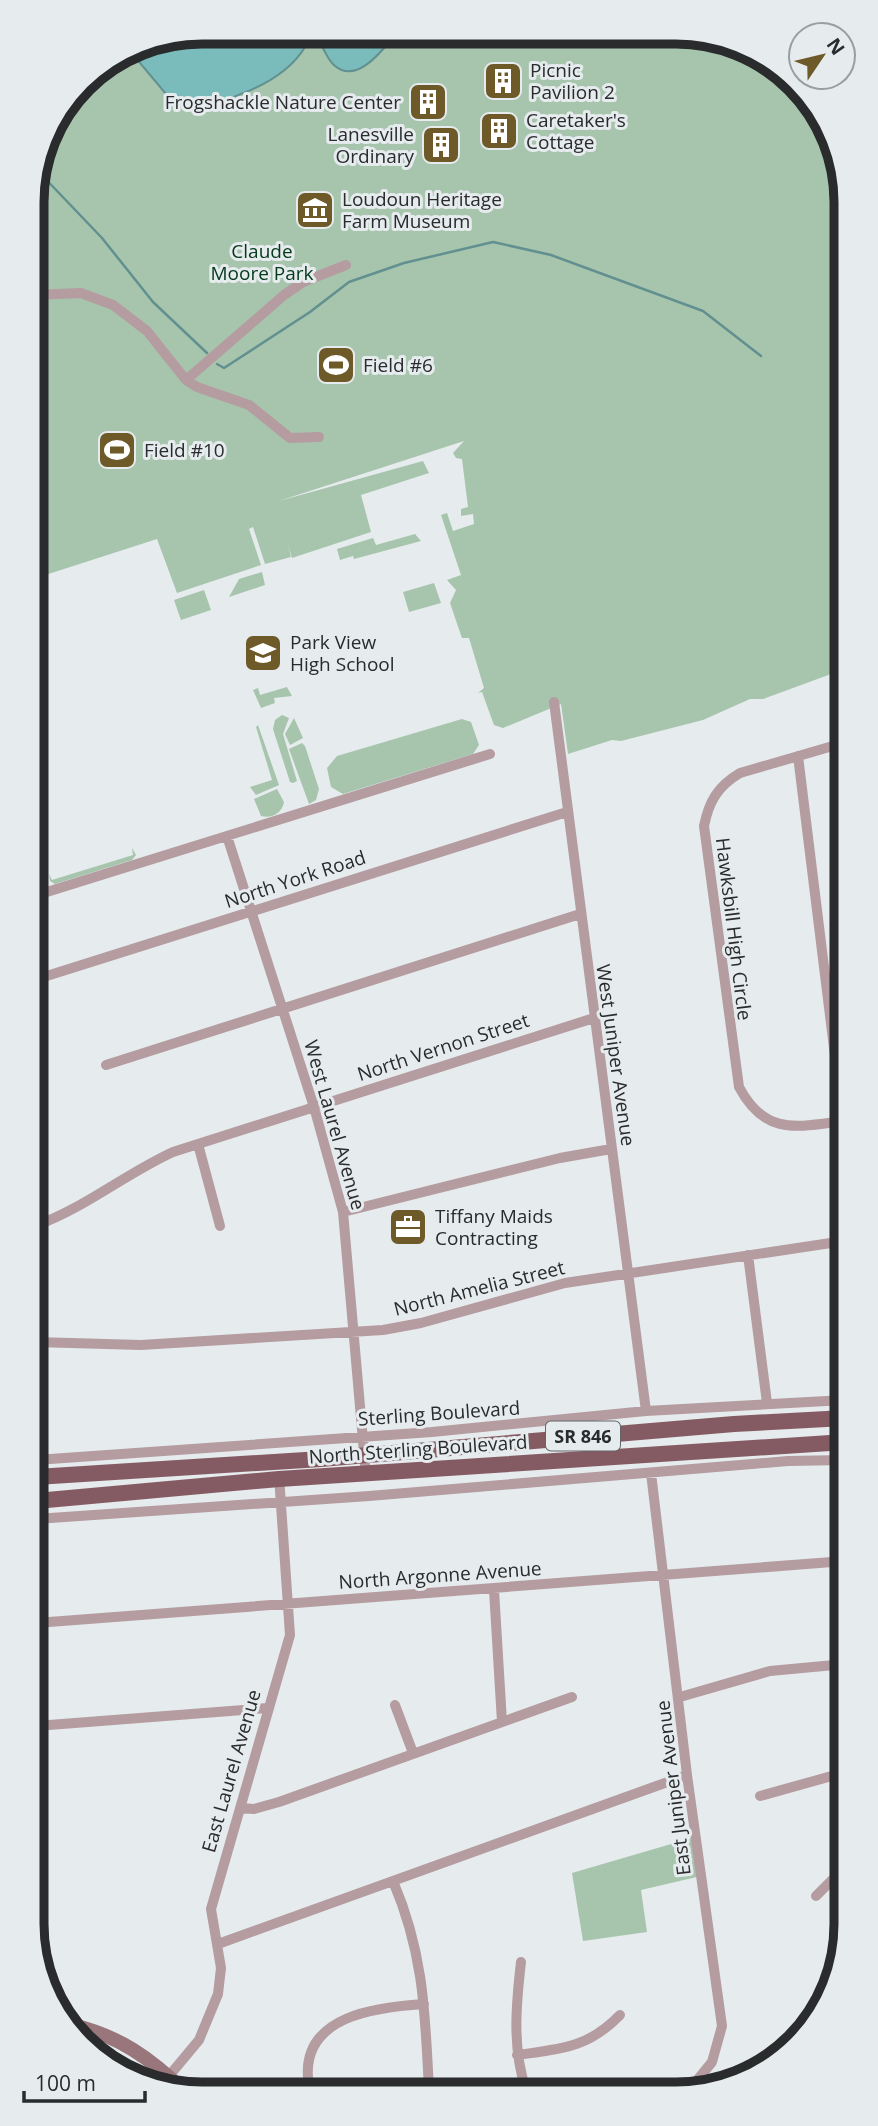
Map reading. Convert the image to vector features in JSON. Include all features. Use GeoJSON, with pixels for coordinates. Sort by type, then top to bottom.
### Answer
{"type":"FeatureCollection","features":[{"type":"Feature","properties":{"kind":"main road","name":"North Sterling Boulevard"},"geometry":{"type":"LineString","coordinates":[[44,1476],[834,1419]]}},
{"type":"Feature","properties":{"kind":"main road","name":"North Sterling Boulevard"},"geometry":{"type":"LineString","coordinates":[[44,1500],[279,1479],[834,1443]]}},
{"type":"Feature","properties":{"kind":"street"},"geometry":{"type":"LineString","coordinates":[[186,380],[284,295],[303,282],[346,265]]}},
{"type":"Feature","properties":{"kind":"street"},"geometry":{"type":"LineString","coordinates":[[44,295],[81,293],[113,305],[147,331],[186,380],[197,387],[249,405],[290,438],[318,437]]}},
{"type":"Feature","properties":{"kind":"street","name":"West Juniper Avenue"},"geometry":{"type":"LineString","coordinates":[[554,702],[646,1412]]}},
{"type":"Feature","properties":{"kind":"street","name":"Hawksbill High Circle"},"geometry":{"type":"LineString","coordinates":[[834,746],[729,780],[710,800],[704,837],[739,1087],[747,1102],[760,1115],[776,1124],[793,1128],[834,1122]]}},
{"type":"Feature","properties":{"kind":"street"},"geometry":{"type":"LineString","coordinates":[[44,893],[490,754]]}},
{"type":"Feature","properties":{"kind":"street"},"geometry":{"type":"LineString","coordinates":[[798,756],[834,1042]]}},
{"type":"Feature","properties":{"kind":"street","name":"North York Road"},"geometry":{"type":"LineString","coordinates":[[44,977],[567,812]]}},
{"type":"Feature","properties":{"kind":"street","name":"West Laurel Avenue"},"geometry":{"type":"LineString","coordinates":[[227,836],[284,1009],[343,1212],[366,1475]]}},
{"type":"Feature","properties":{"kind":"street"},"geometry":{"type":"LineString","coordinates":[[106,1065],[580,914]]}},
{"type":"Feature","properties":{"kind":"street","name":"North Vernon Street"},"geometry":{"type":"LineString","coordinates":[[44,1223],[63,1216],[137,1168],[198,1144],[594,1018]]}},
{"type":"Feature","properties":{"kind":"street"},"geometry":{"type":"LineString","coordinates":[[198,1144],[220,1226]]}},
{"type":"Feature","properties":{"kind":"street"},"geometry":{"type":"LineString","coordinates":[[343,1212],[560,1158],[611,1149]]}},
{"type":"Feature","properties":{"kind":"street","name":"North Amelia Street"},"geometry":{"type":"LineString","coordinates":[[44,1342],[141,1346],[355,1332],[421,1323],[539,1289],[626,1272],[834,1242]]}},
{"type":"Feature","properties":{"kind":"street"},"geometry":{"type":"LineString","coordinates":[[748,1255],[767,1403]]}},
{"type":"Feature","properties":{"kind":"street","name":"Sterling Boulevard"},"geometry":{"type":"LineString","coordinates":[[44,1459],[767,1403],[834,1401]]}},
{"type":"Feature","properties":{"kind":"street","name":"East Laurel Avenue"},"geometry":{"type":"LineString","coordinates":[[169,2076],[198,2040],[214,2006],[221,1968],[211,1909],[290,1634],[277,1461]]}},
{"type":"Feature","properties":{"kind":"street"},"geometry":{"type":"LineString","coordinates":[[44,1518],[834,1461]]}},
{"type":"Feature","properties":{"kind":"street","name":"East Juniper Avenue"},"geometry":{"type":"LineString","coordinates":[[651,1473],[680,1697],[687,1775],[722,2026],[712,2062],[696,2081]]}},
{"type":"Feature","properties":{"kind":"street","name":"North Argonne Avenue"},"geometry":{"type":"LineString","coordinates":[[44,1622],[494,1590],[636,1579],[664,1573],[834,1562]]}},
{"type":"Feature","properties":{"kind":"street"},"geometry":{"type":"LineString","coordinates":[[494,1590],[502,1722]]}},
{"type":"Feature","properties":{"kind":"street"},"geometry":{"type":"LineString","coordinates":[[680,1697],[770,1671],[834,1665]]}},
{"type":"Feature","properties":{"kind":"street"},"geometry":{"type":"LineString","coordinates":[[240,1808],[254,1810],[279,1802],[572,1696]]}},
{"type":"Feature","properties":{"kind":"street"},"geometry":{"type":"LineString","coordinates":[[395,1705],[413,1753]]}},
{"type":"Feature","properties":{"kind":"street"},"geometry":{"type":"LineString","coordinates":[[44,1726],[268,1708]]}},
{"type":"Feature","properties":{"kind":"street"},"geometry":{"type":"LineString","coordinates":[[218,1944],[687,1775]]}},
{"type":"Feature","properties":{"kind":"street"},"geometry":{"type":"LineString","coordinates":[[760,1796],[834,1775]]}},
{"type":"Feature","properties":{"kind":"street"},"geometry":{"type":"LineString","coordinates":[[816,1896],[834,1879]]}},
{"type":"Feature","properties":{"kind":"street"},"geometry":{"type":"LineString","coordinates":[[393,1881],[415,1940],[424,2004],[429,2082]]}},
{"type":"Feature","properties":{"kind":"street"},"geometry":{"type":"LineString","coordinates":[[521,1962],[515,2024],[517,2055],[524,2082]]}},
{"type":"Feature","properties":{"kind":"street"},"geometry":{"type":"LineString","coordinates":[[308,2078],[310,2052],[334,2025],[363,2011],[424,2004]]}},
{"type":"Feature","properties":{"kind":"street"},"geometry":{"type":"LineString","coordinates":[[517,2055],[564,2049],[586,2042],[620,2015]]}},
{"type":"Feature","properties":{"kind":"street"},"geometry":{"type":"LineString","coordinates":[[83,2028],[114,2037],[145,2056],[172,2079]]}},
{"type":"Feature","properties":{"kind":"green space","name":"Claude Moore Park"},"geometry":{"type":"Polygon","coordinates":[[[202,44],[697,45],[727,52],[764,70],[802,106],[822,141],[833,181],[834,673],[763,699],[750,699],[703,720],[621,741],[612,740],[568,754],[561,704],[503,728],[494,725],[482,692],[478,693],[484,688],[469,638],[462,638],[450,603],[456,590],[447,580],[461,575],[441,515],[447,513],[453,531],[474,524],[473,514],[461,516],[461,509],[468,507],[462,459],[456,458],[453,453],[464,441],[279,501],[423,461],[429,473],[361,495],[371,532],[292,558],[288,545],[291,557],[265,564],[253,527],[249,529],[261,565],[177,593],[157,539],[44,575],[44,192],[49,161],[70,114],[90,90],[114,70],[151,52],[181,45],[202,44]]]}},
{"type":"Feature","properties":{"kind":"green space"},"geometry":{"type":"Polygon","coordinates":[[[415,534],[421,541],[354,559],[353,556],[340,560],[337,549],[373,538],[376,545],[415,534]]]}},
{"type":"Feature","properties":{"kind":"green space"},"geometry":{"type":"Polygon","coordinates":[[[262,572],[265,585],[229,597],[239,579],[262,572]]]}},
{"type":"Feature","properties":{"kind":"green space"},"geometry":{"type":"Polygon","coordinates":[[[434,583],[441,603],[409,612],[403,592],[434,583]]]}},
{"type":"Feature","properties":{"kind":"green space"},"geometry":{"type":"Polygon","coordinates":[[[204,590],[211,610],[181,620],[174,600],[204,590]]]}},
{"type":"Feature","properties":{"kind":"green space"},"geometry":{"type":"Polygon","coordinates":[[[287,687],[292,696],[274,698],[275,703],[261,708],[253,690],[258,688],[260,695],[287,687]]]}},
{"type":"Feature","properties":{"kind":"green space"},"geometry":{"type":"Polygon","coordinates":[[[282,715],[289,718],[283,734],[297,781],[293,783],[290,782],[273,729],[275,720],[282,715]]]}},
{"type":"Feature","properties":{"kind":"green space"},"geometry":{"type":"Polygon","coordinates":[[[294,718],[303,738],[290,745],[285,734],[294,718]]]}},
{"type":"Feature","properties":{"kind":"green space"},"geometry":{"type":"Polygon","coordinates":[[[462,719],[471,722],[479,745],[473,754],[343,794],[331,787],[327,768],[337,756],[462,719]]]}},
{"type":"Feature","properties":{"kind":"green space"},"geometry":{"type":"Polygon","coordinates":[[[258,725],[279,785],[256,795],[250,787],[272,780],[256,727],[258,725]]]}},
{"type":"Feature","properties":{"kind":"green space"},"geometry":{"type":"Polygon","coordinates":[[[302,743],[319,789],[316,800],[309,804],[289,749],[302,743]]]}},
{"type":"Feature","properties":{"kind":"green space"},"geometry":{"type":"Polygon","coordinates":[[[277,789],[284,802],[281,809],[273,816],[261,816],[254,799],[277,789]]]}},
{"type":"Feature","properties":{"kind":"green space"},"geometry":{"type":"Polygon","coordinates":[[[132,848],[136,855],[132,860],[55,884],[50,881],[49,874],[52,880],[133,855],[132,848]]]}},
{"type":"Feature","properties":{"kind":"green space"},"geometry":{"type":"Polygon","coordinates":[[[695,1837],[701,1876],[641,1890],[647,1932],[583,1941],[572,1873],[695,1837]]]}},
{"type":"Feature","properties":{"kind":"water"},"geometry":{"type":"Polygon","coordinates":[[[303,44],[305,47],[282,72],[233,97],[183,107],[166,94],[136,58],[181,45],[303,44]]]}},
{"type":"Feature","properties":{"kind":"water"},"geometry":{"type":"Polygon","coordinates":[[[321,44],[388,44],[370,62],[353,71],[344,71],[335,66],[321,44]]]}},
{"type":"Feature","properties":{"kind":"waterway"},"geometry":{"type":"LineString","coordinates":[[46,179],[102,238],[153,302],[207,353]]}},
{"type":"Feature","properties":{"kind":"waterway"},"geometry":{"type":"LineString","coordinates":[[217,364],[224,368],[310,312],[349,282],[404,263],[493,242],[551,255],[703,311],[761,356]]}},
{"type":"Feature","properties":{"kind":"place","name":"Picnic Pavilion 2"},"geometry":{"type":"Point","coordinates":[503,81]}},
{"type":"Feature","properties":{"kind":"place","name":"Frogshackle Nature Center"},"geometry":{"type":"Point","coordinates":[428,102]}},
{"type":"Feature","properties":{"kind":"place","name":"Caretaker's Cottage"},"geometry":{"type":"Point","coordinates":[499,131]}},
{"type":"Feature","properties":{"kind":"place","name":"Lanesville Ordinary"},"geometry":{"type":"Point","coordinates":[441,145]}},
{"type":"Feature","properties":{"kind":"place","name":"Loudoun Heritage Farm Museum"},"geometry":{"type":"Point","coordinates":[315,210]}},
{"type":"Feature","properties":{"kind":"place","name":"Field #6"},"geometry":{"type":"Point","coordinates":[336,365]}},
{"type":"Feature","properties":{"kind":"place","name":"Field #10"},"geometry":{"type":"Point","coordinates":[117,450]}},
{"type":"Feature","properties":{"kind":"place","name":"Park View High School"},"geometry":{"type":"Point","coordinates":[263,653]}},
{"type":"Feature","properties":{"kind":"place","name":"Tiffany Maids Contracting"},"geometry":{"type":"Point","coordinates":[408,1227]}}]}
